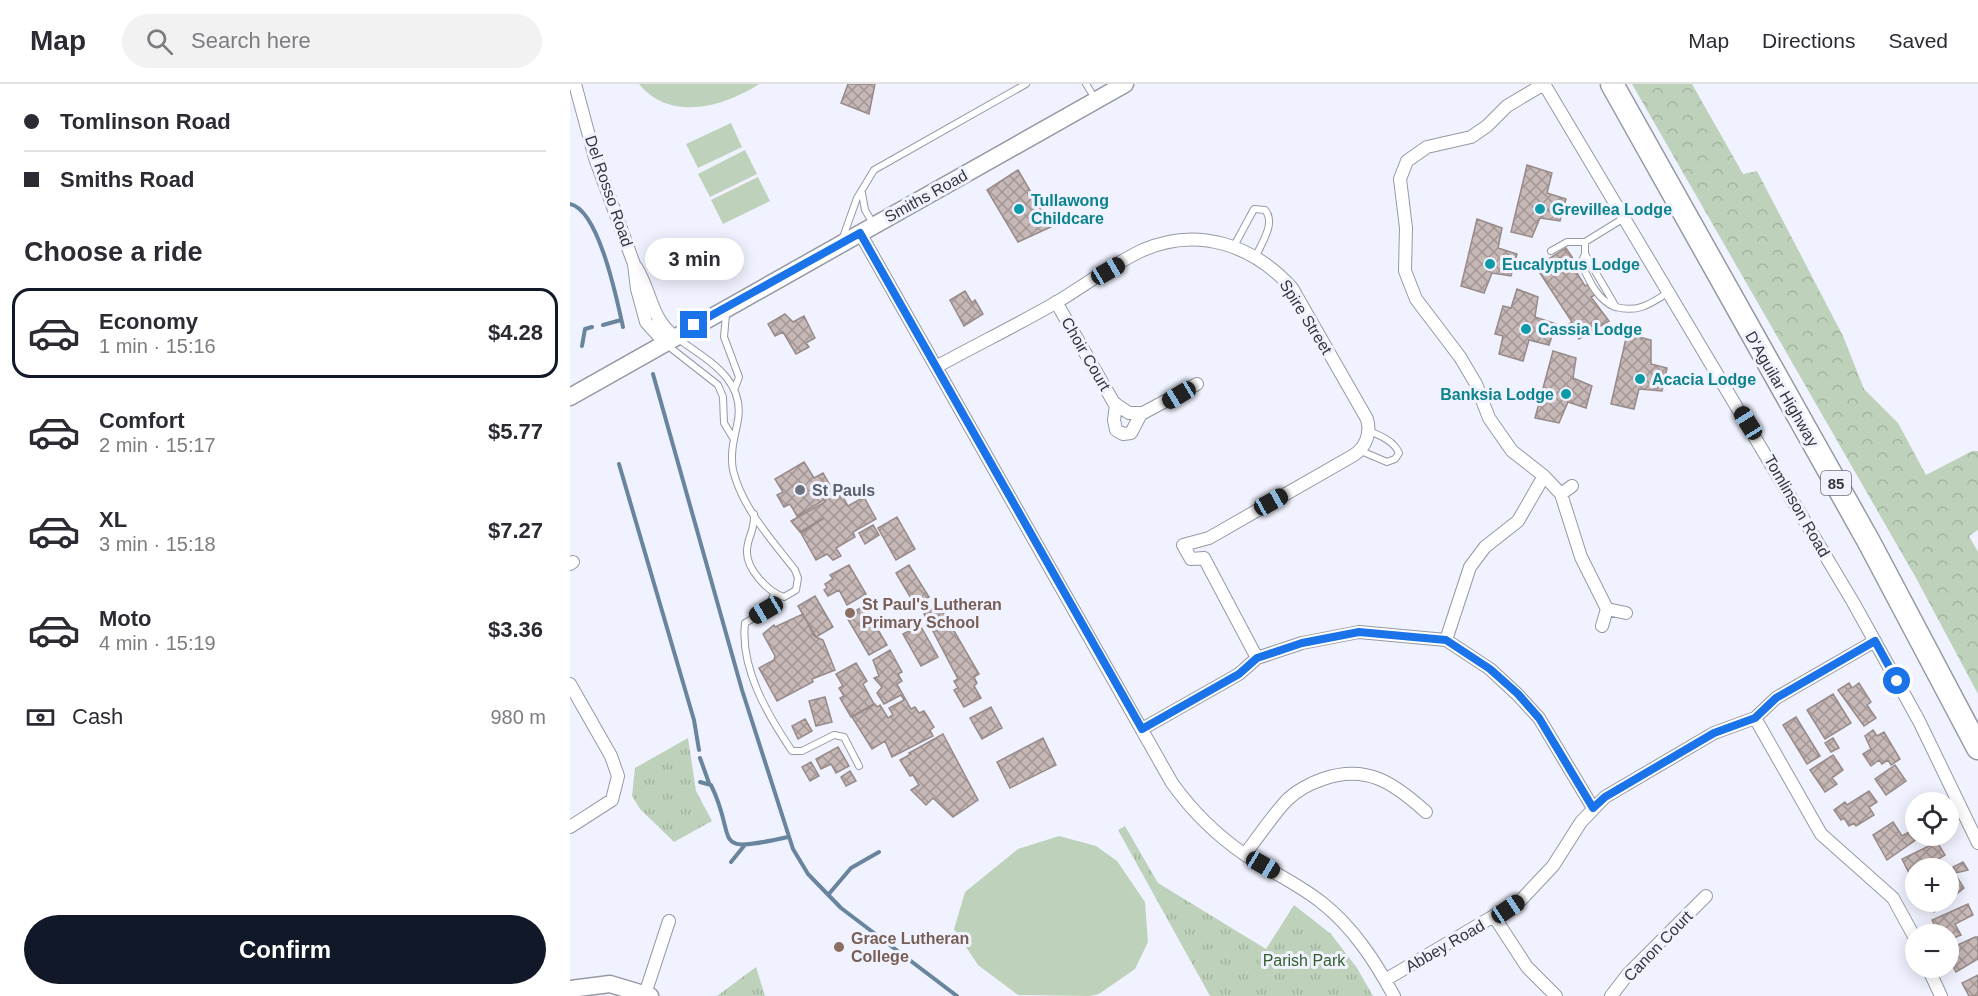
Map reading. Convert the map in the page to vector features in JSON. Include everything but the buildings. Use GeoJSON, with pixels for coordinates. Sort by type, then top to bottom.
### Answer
{"type":"FeatureCollection","features":[{"type":"Feature","properties":{"kind":"highway","name":"D'Aguilar Highway"},"geometry":{"type":"LineString","coordinates":[[1612,84],[1690,219],[1714,252],[1794,389],[1978,727]]}},
{"type":"Feature","properties":{"kind":"highway","name":"D'Aguilar Highway"},"geometry":{"type":"LineString","coordinates":[[1690,219],[1706,255],[1869,542],[1978,748]]}},
{"type":"Feature","properties":{"kind":"main road","name":"Smiths Road"},"geometry":{"type":"LineString","coordinates":[[570,397],[669,339],[841,244],[1101,93],[1125,84]]}},
{"type":"Feature","properties":{"kind":"main road"},"geometry":{"type":"LineString","coordinates":[[570,989],[610,984],[647,995]]}},
{"type":"Feature","properties":{"kind":"street","name":"Del Rosso Road"},"geometry":{"type":"LineString","coordinates":[[575,84],[595,158],[634,264],[637,289],[646,322],[669,339]]}},
{"type":"Feature","properties":{"kind":"street","name":"Tomlinson Road"},"geometry":{"type":"LineString","coordinates":[[1544,84],[1875,641],[1919,721],[1978,843]]}},
{"type":"Feature","properties":{"kind":"street"},"geometry":{"type":"LineString","coordinates":[[1544,84],[1507,106],[1487,126],[1470,138],[1427,147],[1407,161],[1400,179],[1406,228],[1405,272],[1416,299],[1460,357],[1476,384],[1489,418],[1512,451],[1544,476],[1561,494],[1581,556],[1607,609],[1602,626]]}},
{"type":"Feature","properties":{"kind":"street"},"geometry":{"type":"LineString","coordinates":[[867,229],[936,367],[1172,783],[1188,804],[1212,828],[1245,854],[1300,886],[1346,924],[1394,996]]}},
{"type":"Feature","properties":{"kind":"street","name":"Spire Street"},"geometry":{"type":"LineString","coordinates":[[936,367],[1056,302],[1143,251],[1160,245],[1199,239],[1234,246],[1256,256],[1292,288],[1367,419],[1369,431]]}},
{"type":"Feature","properties":{"kind":"street","name":"Choir Court"},"geometry":{"type":"LineString","coordinates":[[1056,302],[1116,404],[1129,413],[1141,414],[1161,406],[1197,384]]}},
{"type":"Feature","properties":{"kind":"street","name":"Choir Court"},"geometry":{"type":"LineString","coordinates":[[1116,404],[1114,420],[1116,430],[1123,434],[1131,433],[1141,414]]}},
{"type":"Feature","properties":{"kind":"street"},"geometry":{"type":"LineString","coordinates":[[1204,558],[1191,559],[1183,545],[1209,538],[1361,451],[1369,431]]}},
{"type":"Feature","properties":{"kind":"street"},"geometry":{"type":"LineString","coordinates":[[1446,640],[1470,567],[1485,547],[1518,521],[1544,476]]}},
{"type":"Feature","properties":{"kind":"street"},"geometry":{"type":"LineString","coordinates":[[1561,494],[1572,486]]}},
{"type":"Feature","properties":{"kind":"street"},"geometry":{"type":"LineString","coordinates":[[1209,538],[1204,558],[1257,658]]}},
{"type":"Feature","properties":{"kind":"street"},"geometry":{"type":"LineString","coordinates":[[1607,609],[1626,613]]}},
{"type":"Feature","properties":{"kind":"street"},"geometry":{"type":"LineString","coordinates":[[1142,729],[1239,674],[1257,658],[1322,637],[1359,632],[1446,640],[1490,669],[1518,694],[1539,718],[1593,808]]}},
{"type":"Feature","properties":{"kind":"street","name":"Abbey Road"},"geometry":{"type":"LineString","coordinates":[[1385,980],[1495,918],[1521,900],[1538,884],[1570,836],[1605,797],[1714,733],[1755,718],[1776,698],[1875,641]]}},
{"type":"Feature","properties":{"kind":"street"},"geometry":{"type":"LineString","coordinates":[[570,684],[611,756],[618,776],[612,800],[570,826]]}},
{"type":"Feature","properties":{"kind":"street"},"geometry":{"type":"LineString","coordinates":[[1755,718],[1821,834],[1893,898],[1907,924]]}},
{"type":"Feature","properties":{"kind":"street"},"geometry":{"type":"LineString","coordinates":[[1245,854],[1289,798],[1313,783],[1336,775],[1364,773],[1389,783],[1426,812]]}},
{"type":"Feature","properties":{"kind":"street","name":"Canon Court"},"geometry":{"type":"LineString","coordinates":[[1611,996],[1629,974],[1706,896]]}},
{"type":"Feature","properties":{"kind":"street"},"geometry":{"type":"LineString","coordinates":[[1495,918],[1527,967],[1556,996]]}},
{"type":"Feature","properties":{"kind":"street"},"geometry":{"type":"LineString","coordinates":[[647,995],[669,921]]}},
{"type":"Feature","properties":{"kind":"street"},"geometry":{"type":"LineString","coordinates":[[1933,978],[1941,996]]}},
{"type":"Feature","properties":{"kind":"lane"},"geometry":{"type":"LineString","coordinates":[[841,244],[857,198],[862,193],[869,175],[880,166],[1026,84]]}},
{"type":"Feature","properties":{"kind":"lane"},"geometry":{"type":"LineString","coordinates":[[1086,84],[1101,93]]}},
{"type":"Feature","properties":{"kind":"lane"},"geometry":{"type":"LineString","coordinates":[[862,193],[867,229]]}},
{"type":"Feature","properties":{"kind":"lane"},"geometry":{"type":"LineString","coordinates":[[1234,246],[1254,208],[1265,210],[1270,215],[1270,225],[1256,256]]}},
{"type":"Feature","properties":{"kind":"lane"},"geometry":{"type":"LineString","coordinates":[[1551,251],[1567,242],[1585,242],[1624,218]]}},
{"type":"Feature","properties":{"kind":"lane"},"geometry":{"type":"LineString","coordinates":[[1585,242],[1585,254],[1581,263],[1606,304],[1629,310],[1646,307],[1669,292]]}},
{"type":"Feature","properties":{"kind":"lane"},"geometry":{"type":"LineString","coordinates":[[727,307],[723,330],[738,373],[735,388],[739,414],[733,438],[734,473],[753,514],[798,578],[796,590],[784,597],[774,594],[747,561],[747,548],[754,529],[753,514]]}},
{"type":"Feature","properties":{"kind":"lane"},"geometry":{"type":"LineString","coordinates":[[669,339],[721,369],[735,388]]}},
{"type":"Feature","properties":{"kind":"lane"},"geometry":{"type":"LineString","coordinates":[[669,339],[718,385],[723,398],[724,423],[733,438]]}},
{"type":"Feature","properties":{"kind":"lane"},"geometry":{"type":"LineString","coordinates":[[1361,451],[1387,462],[1395,459],[1399,453],[1396,446],[1389,440],[1369,431]]}},
{"type":"Feature","properties":{"kind":"lane"},"geometry":{"type":"LineString","coordinates":[[774,594],[766,610],[745,623],[743,644],[750,670],[766,708],[792,750],[802,751],[834,735],[844,737],[859,766]]}},
{"type":"Feature","properties":{"kind":"green space"},"geometry":{"type":"Polygon","coordinates":[[[639,84],[759,84],[730,99],[714,104],[681,107],[652,96],[639,84]]]}},
{"type":"Feature","properties":{"kind":"green space"},"geometry":{"type":"Polygon","coordinates":[[[1632,84],[1692,84],[1743,174],[1757,171],[1843,336],[1864,389],[1898,423],[1926,475],[1972,451],[1978,451],[1978,530],[1969,536],[1978,552],[1978,694],[1916,578],[1632,84]]]}},
{"type":"Feature","properties":{"kind":"green space"},"geometry":{"type":"Polygon","coordinates":[[[731,123],[742,147],[698,168],[686,144],[731,123]]]}},
{"type":"Feature","properties":{"kind":"green space"},"geometry":{"type":"Polygon","coordinates":[[[745,150],[757,174],[710,197],[698,174],[745,150]]]}},
{"type":"Feature","properties":{"kind":"green space"},"geometry":{"type":"Polygon","coordinates":[[[758,177],[770,201],[723,224],[711,200],[758,177]]]}},
{"type":"Feature","properties":{"kind":"green space"},"geometry":{"type":"Polygon","coordinates":[[[688,738],[696,791],[712,821],[674,842],[640,809],[632,796],[635,768],[688,738]]]}},
{"type":"Feature","properties":{"kind":"green space","name":"Parish Park"},"geometry":{"type":"Polygon","coordinates":[[[1125,826],[1158,883],[1266,949],[1294,905],[1331,934],[1357,968],[1373,996],[1210,996],[1118,830],[1125,826]]]}},
{"type":"Feature","properties":{"kind":"green space"},"geometry":{"type":"Polygon","coordinates":[[[1059,836],[1096,846],[1117,861],[1145,902],[1148,942],[1135,969],[1099,994],[1090,996],[1018,995],[978,965],[954,929],[965,892],[1018,849],[1059,836]]]}},
{"type":"Feature","properties":{"kind":"green space"},"geometry":{"type":"Polygon","coordinates":[[[756,967],[765,996],[717,996],[756,967]]]}},
{"type":"Feature","properties":{"kind":"waterway"},"geometry":{"type":"LineString","coordinates":[[570,204],[580,210],[590,222],[598,238],[623,327]]}},
{"type":"Feature","properties":{"kind":"waterway"},"geometry":{"type":"LineString","coordinates":[[603,325],[621,320]]}},
{"type":"Feature","properties":{"kind":"waterway"},"geometry":{"type":"LineString","coordinates":[[582,346],[585,329],[592,327]]}},
{"type":"Feature","properties":{"kind":"waterway"},"geometry":{"type":"LineString","coordinates":[[653,374],[742,690],[793,849],[808,874],[841,908],[957,996]]}},
{"type":"Feature","properties":{"kind":"waterway"},"geometry":{"type":"LineString","coordinates":[[619,464],[694,720],[699,750]]}},
{"type":"Feature","properties":{"kind":"waterway"},"geometry":{"type":"LineString","coordinates":[[700,758],[709,783]]}},
{"type":"Feature","properties":{"kind":"waterway"},"geometry":{"type":"LineString","coordinates":[[700,782],[711,785],[726,831],[735,843],[746,844],[788,837]]}},
{"type":"Feature","properties":{"kind":"waterway"},"geometry":{"type":"LineString","coordinates":[[731,862],[744,846]]}},
{"type":"Feature","properties":{"kind":"waterway"},"geometry":{"type":"LineString","coordinates":[[828,895],[851,868],[879,852]]}},
{"type":"Feature","properties":{"kind":"place","name":"Tullawong Childcare"},"geometry":{"type":"Point","coordinates":[1019,209]}},
{"type":"Feature","properties":{"kind":"place","name":"Grevillea Lodge"},"geometry":{"type":"Point","coordinates":[1540,209]}},
{"type":"Feature","properties":{"kind":"place","name":"Eucalyptus Lodge"},"geometry":{"type":"Point","coordinates":[1490,264]}},
{"type":"Feature","properties":{"kind":"place","name":"Cassia Lodge"},"geometry":{"type":"Point","coordinates":[1526,329]}},
{"type":"Feature","properties":{"kind":"place","name":"Acacia Lodge"},"geometry":{"type":"Point","coordinates":[1640,379]}},
{"type":"Feature","properties":{"kind":"place","name":"Banksia Lodge"},"geometry":{"type":"Point","coordinates":[1566,394]}},
{"type":"Feature","properties":{"kind":"place","name":"St Pauls"},"geometry":{"type":"Point","coordinates":[800,490]}},
{"type":"Feature","properties":{"kind":"place","name":"St Paul's Lutheran Primary School"},"geometry":{"type":"Point","coordinates":[850,613]}},
{"type":"Feature","properties":{"kind":"place","name":"Grace Lutheran College"},"geometry":{"type":"Point","coordinates":[839,947]}},
{"type":"Feature","properties":{"kind":"route"},"geometry":{"type":"LineString","coordinates":[[694,325],[860,233],[1064,596],[1142,729],[1239,674],[1257,658],[1322,637],[1359,632],[1397,633],[1422,639],[1446,640],[1466,656],[1490,669],[1518,694],[1539,718],[1593,808],[1605,797],[1714,733],[1755,718],[1776,698],[1875,641],[1897,681]]}}]}
